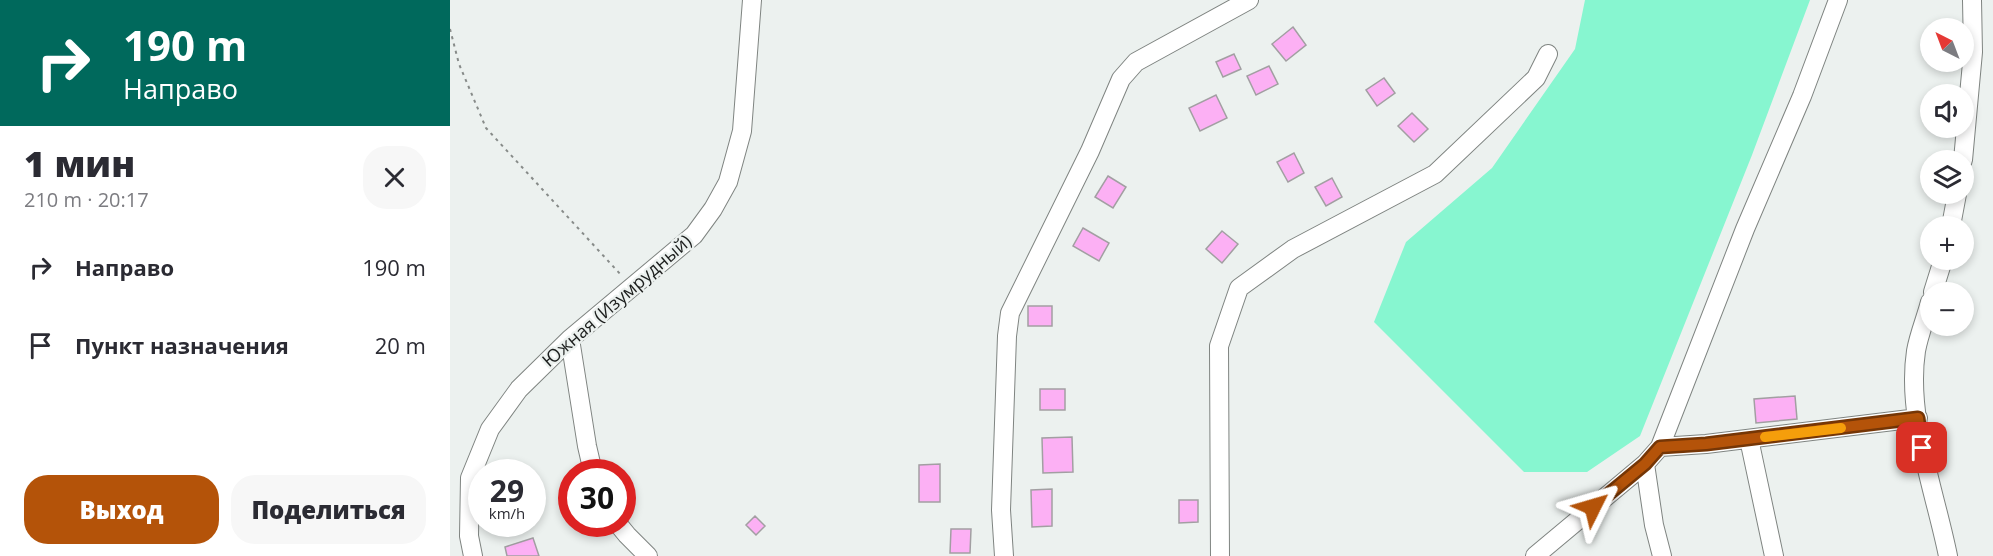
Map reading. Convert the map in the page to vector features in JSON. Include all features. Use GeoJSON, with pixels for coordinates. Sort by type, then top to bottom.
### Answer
{"type":"FeatureCollection","features":[{"type":"Feature","properties":{"kind":"street","name":"Южная (Изумрудный)"},"geometry":{"type":"LineString","coordinates":[[473,556],[469,536],[470,478],[490,429],[519,389],[570,339],[694,235],[713,209],[728,182],[742,132],[752,0]]}},
{"type":"Feature","properties":{"kind":"street"},"geometry":{"type":"LineString","coordinates":[[1004,556],[1001,510],[1007,336],[1010,312],[1090,151],[1121,79],[1136,62],[1249,0]]}},
{"type":"Feature","properties":{"kind":"street"},"geometry":{"type":"LineString","coordinates":[[1535,556],[1645,464],[1660,447],[1745,229],[1802,96],[1838,0]]}},
{"type":"Feature","properties":{"kind":"street"},"geometry":{"type":"LineString","coordinates":[[1964,150],[1973,52],[1972,0]]}},
{"type":"Feature","properties":{"kind":"street"},"geometry":{"type":"LineString","coordinates":[[1220,556],[1220,346],[1239,288],[1293,249],[1435,174],[1536,78],[1548,54]]}},
{"type":"Feature","properties":{"kind":"street"},"geometry":{"type":"LineString","coordinates":[[1921,336],[1914,378],[1918,418],[1922,448],[1948,556]]}},
{"type":"Feature","properties":{"kind":"street"},"geometry":{"type":"LineString","coordinates":[[570,339],[590,459]]}},
{"type":"Feature","properties":{"kind":"street"},"geometry":{"type":"LineString","coordinates":[[1660,447],[1749,439],[1918,418]]}},
{"type":"Feature","properties":{"kind":"street"},"geometry":{"type":"LineString","coordinates":[[1749,439],[1774,556]]}},
{"type":"Feature","properties":{"kind":"street"},"geometry":{"type":"LineString","coordinates":[[1645,464],[1654,525],[1662,556]]}},
{"type":"Feature","properties":{"kind":"street"},"geometry":{"type":"LineString","coordinates":[[629,537],[648,556]]}},
{"type":"Feature","properties":{"kind":"path"},"geometry":{"type":"LineString","coordinates":[[450,29],[459,64],[486,128],[632,287]]}},
{"type":"Feature","properties":{"kind":"green space"},"geometry":{"type":"Polygon","coordinates":[[[1585,0],[1810,0],[1752,155],[1640,436],[1587,472],[1524,472],[1374,322],[1406,242],[1492,168],[1575,49],[1585,0]]]}},
{"type":"Feature","properties":{"kind":"building"},"geometry":{"type":"Polygon","coordinates":[[[1293,27],[1306,45],[1286,61],[1272,44],[1293,27]]]}},
{"type":"Feature","properties":{"kind":"building"},"geometry":{"type":"Polygon","coordinates":[[[1234,54],[1241,69],[1223,77],[1216,62],[1234,54]]]}},
{"type":"Feature","properties":{"kind":"building"},"geometry":{"type":"Polygon","coordinates":[[[1269,66],[1278,84],[1256,95],[1247,76],[1269,66]]]}},
{"type":"Feature","properties":{"kind":"building"},"geometry":{"type":"Polygon","coordinates":[[[1384,78],[1395,93],[1377,106],[1366,90],[1384,78]]]}},
{"type":"Feature","properties":{"kind":"building"},"geometry":{"type":"Polygon","coordinates":[[[1216,95],[1227,118],[1200,131],[1189,108],[1216,95]]]}},
{"type":"Feature","properties":{"kind":"building"},"geometry":{"type":"Polygon","coordinates":[[[1412,113],[1428,129],[1414,142],[1398,126],[1412,113]]]}},
{"type":"Feature","properties":{"kind":"building"},"geometry":{"type":"Polygon","coordinates":[[[1294,153],[1304,173],[1288,182],[1277,162],[1294,153]]]}},
{"type":"Feature","properties":{"kind":"building"},"geometry":{"type":"Polygon","coordinates":[[[1108,176],[1126,187],[1113,208],[1095,197],[1108,176]]]}},
{"type":"Feature","properties":{"kind":"building"},"geometry":{"type":"Polygon","coordinates":[[[1332,178],[1342,197],[1326,206],[1315,187],[1332,178]]]}},
{"type":"Feature","properties":{"kind":"building"},"geometry":{"type":"Polygon","coordinates":[[[1083,228],[1109,243],[1099,261],[1073,246],[1083,228]]]}},
{"type":"Feature","properties":{"kind":"building"},"geometry":{"type":"Polygon","coordinates":[[[1222,231],[1238,244],[1222,263],[1206,249],[1222,231]]]}},
{"type":"Feature","properties":{"kind":"building"},"geometry":{"type":"Polygon","coordinates":[[[1028,306],[1052,306],[1052,326],[1028,326],[1028,306]]]}},
{"type":"Feature","properties":{"kind":"building"},"geometry":{"type":"Polygon","coordinates":[[[1040,389],[1065,389],[1065,410],[1040,410],[1040,389]]]}},
{"type":"Feature","properties":{"kind":"building"},"geometry":{"type":"Polygon","coordinates":[[[1795,396],[1797,419],[1756,423],[1754,399],[1795,396]]]}},
{"type":"Feature","properties":{"kind":"building"},"geometry":{"type":"Polygon","coordinates":[[[1072,437],[1073,472],[1043,473],[1042,438],[1072,437]]]}},
{"type":"Feature","properties":{"kind":"building"},"geometry":{"type":"Polygon","coordinates":[[[940,464],[940,502],[919,502],[919,465],[940,464]]]}},
{"type":"Feature","properties":{"kind":"building"},"geometry":{"type":"Polygon","coordinates":[[[1052,489],[1052,526],[1032,527],[1031,490],[1052,489]]]}},
{"type":"Feature","properties":{"kind":"building"},"geometry":{"type":"Polygon","coordinates":[[[1179,500],[1198,500],[1198,522],[1179,523],[1179,500]]]}},
{"type":"Feature","properties":{"kind":"building"},"geometry":{"type":"Polygon","coordinates":[[[755,516],[765,526],[756,535],[746,525],[755,516]]]}},
{"type":"Feature","properties":{"kind":"building"},"geometry":{"type":"Polygon","coordinates":[[[951,529],[971,529],[970,553],[950,553],[951,529]]]}},
{"type":"Feature","properties":{"kind":"building"},"geometry":{"type":"Polygon","coordinates":[[[533,538],[539,556],[507,556],[505,547],[533,538]]]}},
{"type":"Feature","properties":{"kind":"slow traffic"},"geometry":{"type":"LineString","coordinates":[[1765,437],[1841,428]]}},
{"type":"Feature","properties":{"kind":"route"},"geometry":{"type":"LineString","coordinates":[[1593,507],[1645,464],[1660,447],[1706,444],[1918,418],[1922,448]]}}]}
